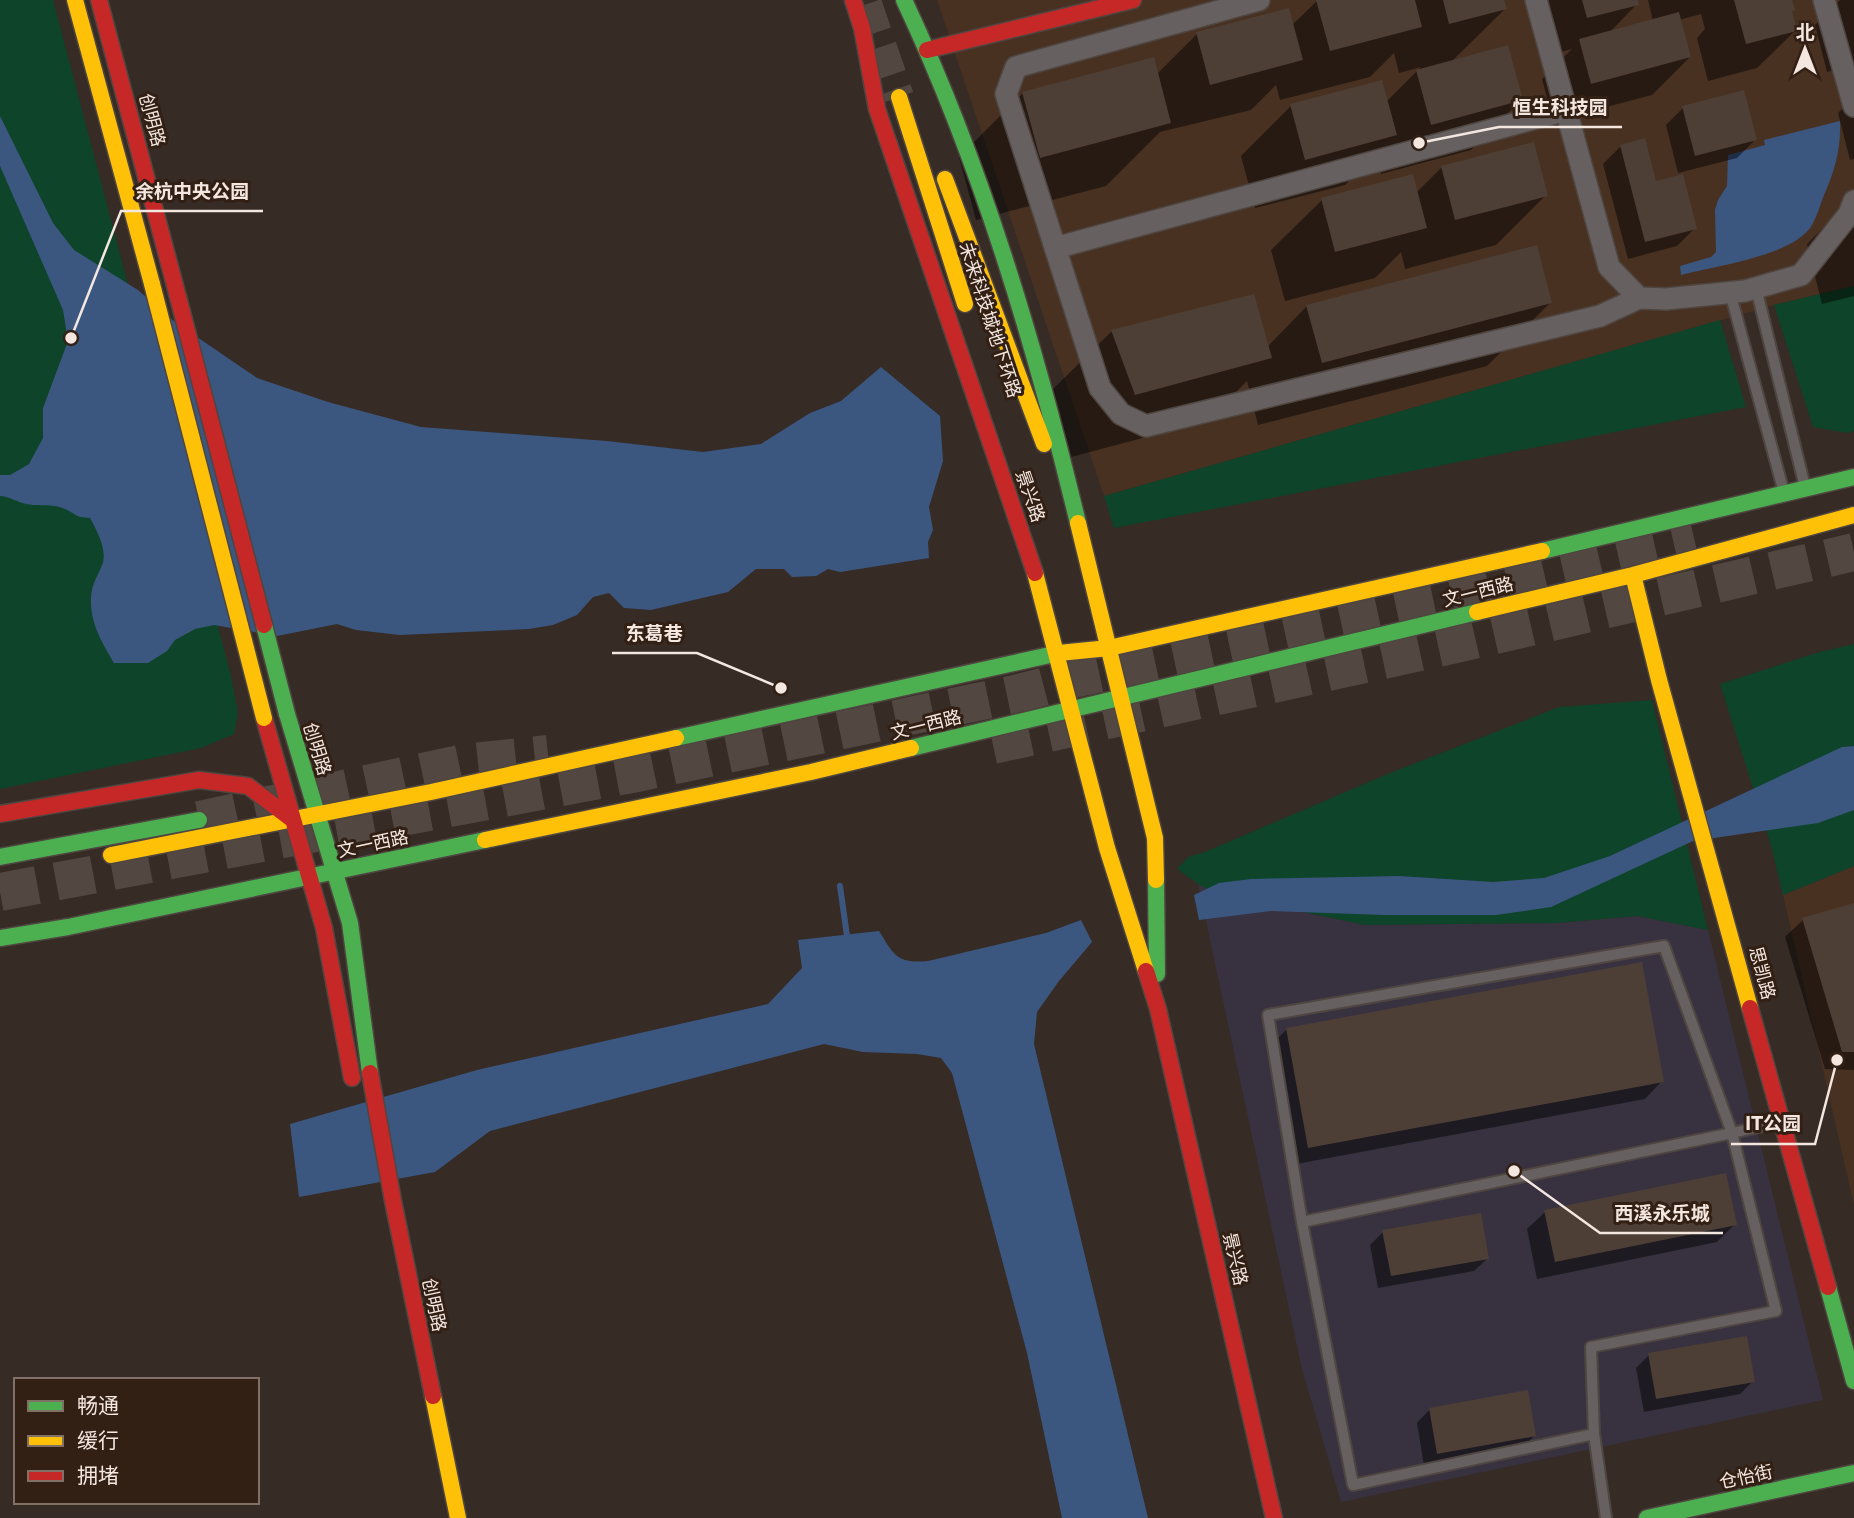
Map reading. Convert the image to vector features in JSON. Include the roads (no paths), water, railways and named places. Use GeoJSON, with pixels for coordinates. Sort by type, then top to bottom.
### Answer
{"type":"FeatureCollection","features":[{"type":"Feature","properties":{"kind":"main road"},"geometry":{"type":"LineString","coordinates":[[75,0],[152,284],[265,722],[324,928],[353,1086]]}},
{"type":"Feature","properties":{"kind":"main road","name":"创明路"},"geometry":{"type":"LineString","coordinates":[[99,0],[287,714],[349,923],[386,1203],[391,1273]]}},
{"type":"Feature","properties":{"kind":"main road","name":"景兴路"},"geometry":{"type":"LineString","coordinates":[[853,0],[862,28],[877,109],[1031,557],[1107,848],[1158,1009],[1274,1518]]}},
{"type":"Feature","properties":{"kind":"main road","name":"景兴路"},"geometry":{"type":"LineString","coordinates":[[904,0],[927,50],[989,216],[1048,399],[1155,838],[1158,1009]]}},
{"type":"Feature","properties":{"kind":"main road"},"geometry":{"type":"LineString","coordinates":[[927,50],[1133,0]]}},
{"type":"Feature","properties":{"kind":"main road","name":"未来科技城地下环路"},"geometry":{"type":"LineString","coordinates":[[923,120],[906,95],[971,324]]}},
{"type":"Feature","properties":{"kind":"main road","name":"未来科技城地下环路"},"geometry":{"type":"LineString","coordinates":[[937,158],[1031,412],[1082,538]]}},
{"type":"Feature","properties":{"kind":"main road"},"geometry":{"type":"LineString","coordinates":[[1008,443],[1031,557]]}},
{"type":"Feature","properties":{"kind":"main road","name":"文一西路"},"geometry":{"type":"LineString","coordinates":[[96,857],[164,846],[431,792],[1056,653],[1109,648],[1628,532],[1854,477]]}},
{"type":"Feature","properties":{"kind":"main road","name":"文一西路"},"geometry":{"type":"LineString","coordinates":[[0,938],[68,927],[811,772],[1633,575],[1854,515]]}},
{"type":"Feature","properties":{"kind":"main road","name":"思凯路"},"geometry":{"type":"LineString","coordinates":[[1633,575],[1659,680],[1854,1381]]}},
{"type":"Feature","properties":{"kind":"main road"},"geometry":{"type":"LineString","coordinates":[[0,814],[199,780],[248,786],[293,820]]}},
{"type":"Feature","properties":{"kind":"main road"},"geometry":{"type":"LineString","coordinates":[[0,857],[199,820]]}},
{"type":"Feature","properties":{"kind":"main road","name":"创明路"},"geometry":{"type":"LineString","coordinates":[[373,1180],[386,1203],[458,1518]]}},
{"type":"Feature","properties":{"kind":"main road","name":"仓怡街"},"geometry":{"type":"LineString","coordinates":[[1647,1518],[1854,1473]]}},
{"type":"Feature","properties":{"kind":"street"},"geometry":{"type":"LineString","coordinates":[[1259,0],[1016,67],[1006,94],[1100,388],[1121,414],[1146,426],[1600,316],[1639,298],[1666,299],[1730,292],[1756,288],[1801,275],[1849,214],[1854,201]]}},
{"type":"Feature","properties":{"kind":"street"},"geometry":{"type":"LineString","coordinates":[[1536,0],[1609,267],[1639,298]]}},
{"type":"Feature","properties":{"kind":"street"},"geometry":{"type":"LineString","coordinates":[[1824,0],[1854,106]]}},
{"type":"Feature","properties":{"kind":"street"},"geometry":{"type":"LineString","coordinates":[[1055,248],[1566,110]]}},
{"type":"Feature","properties":{"kind":"lane"},"geometry":{"type":"LineString","coordinates":[[1756,288],[1806,489]]}},
{"type":"Feature","properties":{"kind":"lane"},"geometry":{"type":"LineString","coordinates":[[1730,292],[1784,494]]}},
{"type":"Feature","properties":{"kind":"lane"},"geometry":{"type":"LineString","coordinates":[[1594,1433],[1353,1485],[1302,1222],[1268,1015],[1664,946],[1732,1133],[1776,1311],[1591,1347],[1594,1433],[1606,1518]]}},
{"type":"Feature","properties":{"kind":"lane"},"geometry":{"type":"LineString","coordinates":[[1302,1222],[1783,1121]]}},
{"type":"Feature","properties":{"kind":"water"},"geometry":{"type":"Polygon","coordinates":[[[0,116],[53,223],[74,250],[138,290],[175,322],[257,378],[328,402],[421,427],[607,441],[703,452],[761,444],[810,413],[841,401],[881,367],[940,416],[943,461],[929,507],[933,530],[928,542],[929,558],[840,572],[828,569],[816,576],[792,577],[784,569],[756,569],[728,592],[651,610],[624,608],[609,593],[593,597],[577,615],[553,625],[529,629],[400,635],[356,630],[337,624],[277,636],[214,625],[195,629],[175,640],[167,651],[148,663],[114,663],[93,619],[92,591],[104,554],[90,518],[78,516],[60,507],[26,504],[0,496],[0,475],[10,475],[29,464],[43,438],[43,408],[68,341],[63,310],[0,166],[0,116]]]}},
{"type":"Feature","properties":{"kind":"water"},"geometry":{"type":"Polygon","coordinates":[[[1840,121],[1837,159],[1814,222],[1803,236],[1771,252],[1681,275],[1680,266],[1711,257],[1716,252],[1715,210],[1727,186],[1728,155],[1765,145],[1764,140],[1840,121]]]}},
{"type":"Feature","properties":{"kind":"water"},"geometry":{"type":"Polygon","coordinates":[[[1854,746],[1854,810],[1818,823],[1693,841],[1551,907],[1496,915],[1271,911],[1199,920],[1194,895],[1219,883],[1251,879],[1399,876],[1493,882],[1544,878],[1610,856],[1842,747],[1854,746]]]}},
{"type":"Feature","properties":{"kind":"water"},"geometry":{"type":"Polygon","coordinates":[[[1081,920],[1092,942],[1037,1012],[1034,1044],[1148,1518],[1062,1518],[1027,1353],[952,1073],[941,1058],[917,1054],[863,1052],[824,1044],[490,1131],[435,1172],[299,1197],[290,1124],[477,1070],[768,1004],[802,968],[798,940],[879,931],[898,956],[918,962],[1046,933],[1081,920]]]}},
{"type":"Feature","properties":{"kind":"waterway"},"geometry":{"type":"LineString","coordinates":[[840,886],[848,943]]}},
{"type":"Feature","properties":{"kind":"tunnel"},"geometry":{"type":"LineString","coordinates":[[867,4],[899,97]]}},
{"type":"Feature","properties":{"kind":"tunnel"},"geometry":{"type":"LineString","coordinates":[[0,892],[637,773],[1015,694],[1695,542]]}},
{"type":"Feature","properties":{"kind":"tunnel"},"geometry":{"type":"LineString","coordinates":[[993,745],[1452,645],[1854,552]]}},
{"type":"Feature","properties":{"kind":"tunnel"},"geometry":{"type":"LineString","coordinates":[[199,820],[464,763],[548,754]]}},
{"type":"Feature","properties":{"kind":"place","name":"恒生科技园"},"geometry":{"type":"Point","coordinates":[1419,143]}},
{"type":"Feature","properties":{"kind":"place","name":"余杭中央公园"},"geometry":{"type":"Point","coordinates":[71,338]}},
{"type":"Feature","properties":{"kind":"place","name":"东葛巷"},"geometry":{"type":"Point","coordinates":[781,688]}},
{"type":"Feature","properties":{"kind":"place","name":"IT公园"},"geometry":{"type":"Point","coordinates":[1837,1060]}},
{"type":"Feature","properties":{"kind":"place","name":"西溪永乐城"},"geometry":{"type":"Point","coordinates":[1514,1171]}}]}
